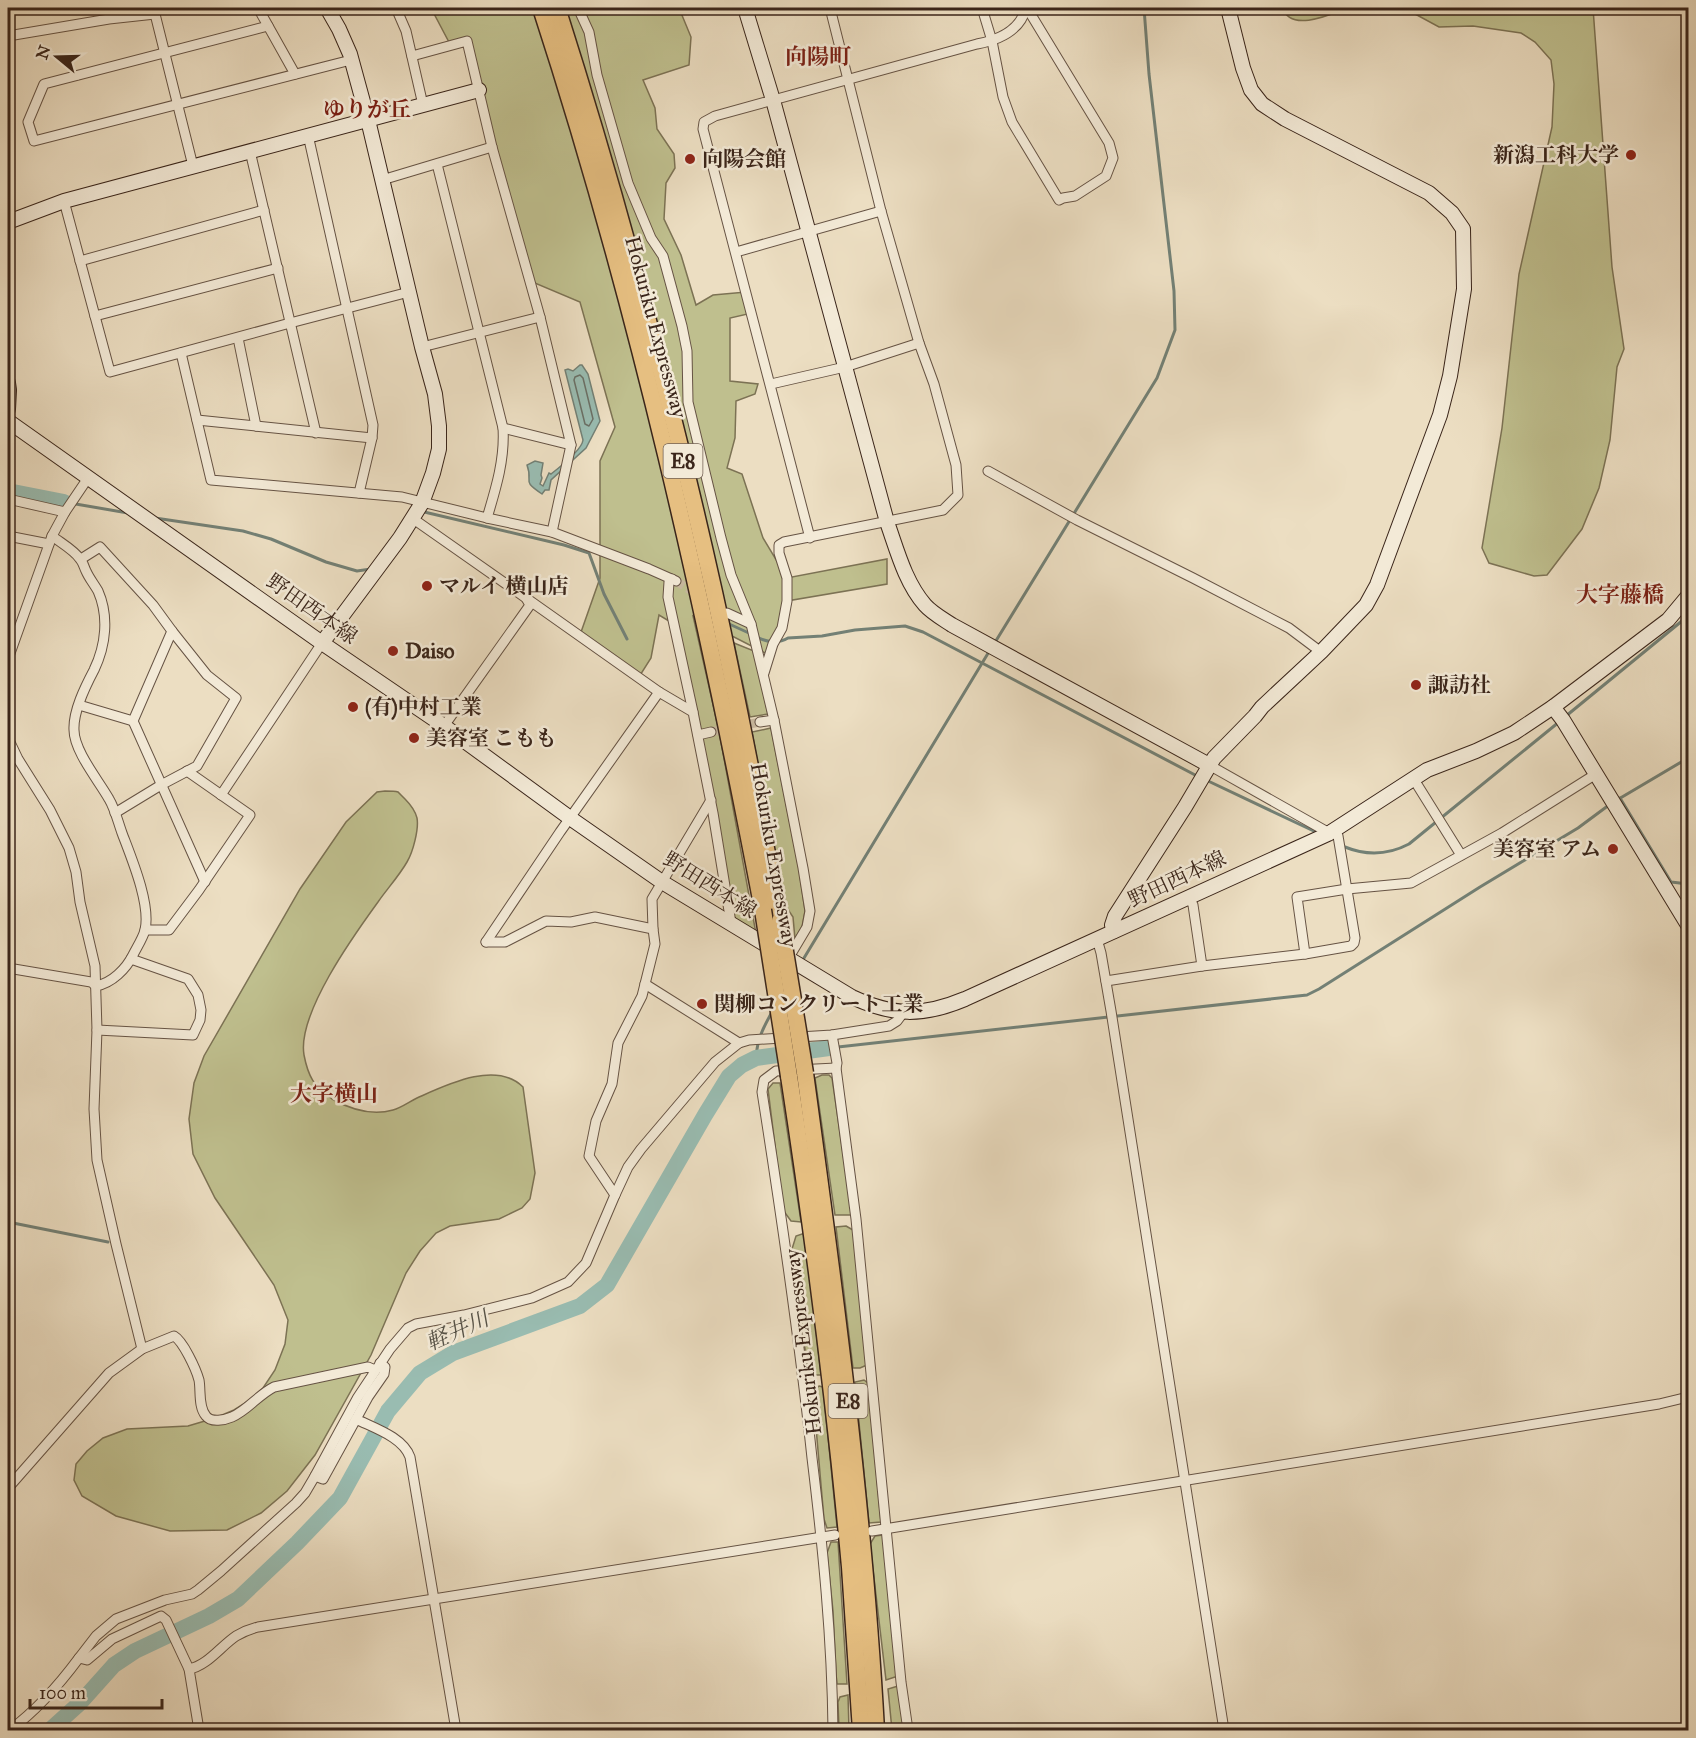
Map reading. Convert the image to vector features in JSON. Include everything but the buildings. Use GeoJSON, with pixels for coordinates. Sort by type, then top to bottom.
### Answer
{"type":"FeatureCollection","features":[{"type":"Feature","properties":{"kind":"highway","name":"Hokuriku Expressway"},"geometry":{"type":"LineString","coordinates":[[541,8],[624,292],[666,454],[731,745],[797,1074],[842,1349],[865,1570],[876,1731]]}},
{"type":"Feature","properties":{"kind":"highway","name":"Hokuriku Expressway"},"geometry":{"type":"LineString","coordinates":[[557,8],[642,300],[681,455],[714,591],[780,921],[810,1217],[829,1366],[850,1570],[861,1731]]}},
{"type":"Feature","properties":{"kind":"street"},"geometry":{"type":"LineString","coordinates":[[258,8],[296,74]]}},
{"type":"Feature","properties":{"kind":"street"},"geometry":{"type":"LineString","coordinates":[[221,795],[322,643],[400,538],[417,510],[433,473],[439,449],[435,394],[368,120],[351,60],[339,29],[327,8]]}},
{"type":"Feature","properties":{"kind":"street"},"geometry":{"type":"LineString","coordinates":[[396,8],[406,31],[423,105]]}},
{"type":"Feature","properties":{"kind":"street"},"geometry":{"type":"LineString","coordinates":[[578,8],[589,32],[597,75],[628,183],[651,238],[663,256],[687,351],[690,412],[731,574],[751,627],[774,720],[810,911],[807,927],[788,959]]}},
{"type":"Feature","properties":{"kind":"street"},"geometry":{"type":"LineString","coordinates":[[745,8],[773,100],[887,522],[912,586],[926,607],[952,625],[1338,836],[1355,938],[1353,945],[1305,954],[1202,966],[1106,981]]}},
{"type":"Feature","properties":{"kind":"street"},"geometry":{"type":"LineString","coordinates":[[764,675],[784,619],[787,578],[779,546],[784,542],[944,510],[958,495],[956,465],[934,384],[919,343],[881,211],[830,8]]}},
{"type":"Feature","properties":{"kind":"street"},"geometry":{"type":"LineString","coordinates":[[982,8],[992,41],[1003,97],[1012,122],[1059,200],[1075,196],[1106,176],[1113,158],[1109,143],[1026,8]]}},
{"type":"Feature","properties":{"kind":"street"},"geometry":{"type":"LineString","coordinates":[[810,538],[702,129],[704,122],[715,116],[992,41],[1011,31],[1023,20],[1026,8]]}},
{"type":"Feature","properties":{"kind":"street"},"geometry":{"type":"LineString","coordinates":[[1114,931],[1112,925],[1115,916],[1209,765],[1262,707],[1321,652],[1366,605],[1377,585],[1440,415],[1450,376],[1464,288],[1463,229],[1452,213],[1429,192],[1285,119],[1262,104],[1251,90],[1243,68],[1228,8]]}},
{"type":"Feature","properties":{"kind":"street"},"geometry":{"type":"LineString","coordinates":[[8,36],[157,11],[194,166]]}},
{"type":"Feature","properties":{"kind":"street"},"geometry":{"type":"LineString","coordinates":[[268,26],[44,84],[28,122],[34,141],[351,60]]}},
{"type":"Feature","properties":{"kind":"street"},"geometry":{"type":"LineString","coordinates":[[412,56],[467,41],[492,147],[540,317],[571,445],[552,532]]}},
{"type":"Feature","properties":{"kind":"street"},"geometry":{"type":"LineString","coordinates":[[8,222],[64,201],[479,90]]}},
{"type":"Feature","properties":{"kind":"street"},"geometry":{"type":"LineString","coordinates":[[308,135],[372,425],[372,438],[359,492]]}},
{"type":"Feature","properties":{"kind":"street"},"geometry":{"type":"LineString","coordinates":[[382,180],[492,147]]}},
{"type":"Feature","properties":{"kind":"street"},"geometry":{"type":"LineString","coordinates":[[250,151],[316,432]]}},
{"type":"Feature","properties":{"kind":"street"},"geometry":{"type":"LineString","coordinates":[[437,164],[503,428],[502,465],[488,518]]}},
{"type":"Feature","properties":{"kind":"street"},"geometry":{"type":"LineString","coordinates":[[64,201],[110,372],[409,292]]}},
{"type":"Feature","properties":{"kind":"street"},"geometry":{"type":"LineString","coordinates":[[80,261],[264,210]]}},
{"type":"Feature","properties":{"kind":"street"},"geometry":{"type":"LineString","coordinates":[[736,252],[881,211]]}},
{"type":"Feature","properties":{"kind":"street"},"geometry":{"type":"LineString","coordinates":[[95,316],[278,268]]}},
{"type":"Feature","properties":{"kind":"street"},"geometry":{"type":"LineString","coordinates":[[422,347],[540,317]]}},
{"type":"Feature","properties":{"kind":"street"},"geometry":{"type":"LineString","coordinates":[[238,338],[256,426]]}},
{"type":"Feature","properties":{"kind":"street"},"geometry":{"type":"LineString","coordinates":[[771,384],[845,367],[919,343]]}},
{"type":"Feature","properties":{"kind":"street"},"geometry":{"type":"LineString","coordinates":[[181,353],[211,480],[402,497],[526,598],[659,692],[693,712]]}},
{"type":"Feature","properties":{"kind":"street"},"geometry":{"type":"LineString","coordinates":[[8,383],[8,409]]}},
{"type":"Feature","properties":{"kind":"street"},"geometry":{"type":"LineString","coordinates":[[197,420],[372,438]]}},
{"type":"Feature","properties":{"kind":"street","name":"野田西本線"},"geometry":{"type":"LineString","coordinates":[[8,421],[322,643],[444,726],[662,882],[858,999],[881,1009],[903,1013],[949,1006],[1097,939],[1331,832],[1427,770],[1499,742],[1559,715],[1668,620],[1689,596]]}},
{"type":"Feature","properties":{"kind":"street"},"geometry":{"type":"LineString","coordinates":[[503,428],[571,445]]}},
{"type":"Feature","properties":{"kind":"street"},"geometry":{"type":"LineString","coordinates":[[988,471],[1073,518],[1289,628],[1321,652]]}},
{"type":"Feature","properties":{"kind":"street"},"geometry":{"type":"LineString","coordinates":[[8,659],[50,540],[66,510],[88,478]]}},
{"type":"Feature","properties":{"kind":"street"},"geometry":{"type":"LineString","coordinates":[[8,499],[66,510]]}},
{"type":"Feature","properties":{"kind":"street"},"geometry":{"type":"LineString","coordinates":[[417,510],[488,518],[552,532],[674,580],[669,582],[668,593],[711,800],[731,923]]}},
{"type":"Feature","properties":{"kind":"street"},"geometry":{"type":"LineString","coordinates":[[8,536],[50,540],[81,559],[102,603],[105,619],[104,639],[95,668],[87,681],[79,705],[74,730],[76,742],[115,813],[137,874],[145,909],[145,930],[131,958],[112,979],[102,985],[96,986],[91,982],[8,968]]}},
{"type":"Feature","properties":{"kind":"street"},"geometry":{"type":"LineString","coordinates":[[81,559],[100,547],[153,605],[207,675],[236,698],[198,766],[115,813]]}},
{"type":"Feature","properties":{"kind":"street"},"geometry":{"type":"LineString","coordinates":[[444,726],[530,606],[526,598]]}},
{"type":"Feature","properties":{"kind":"street"},"geometry":{"type":"LineString","coordinates":[[727,613],[751,627]]}},
{"type":"Feature","properties":{"kind":"street"},"geometry":{"type":"LineString","coordinates":[[172,631],[133,721],[205,882]]}},
{"type":"Feature","properties":{"kind":"street"},"geometry":{"type":"LineString","coordinates":[[652,929],[595,917],[571,922],[546,921],[505,942],[486,942],[659,692]]}},
{"type":"Feature","properties":{"kind":"street"},"geometry":{"type":"LineString","coordinates":[[79,705],[133,721]]}},
{"type":"Feature","properties":{"kind":"street"},"geometry":{"type":"LineString","coordinates":[[1559,715],[1689,925]]}},
{"type":"Feature","properties":{"kind":"street"},"geometry":{"type":"LineString","coordinates":[[760,722],[774,720]]}},
{"type":"Feature","properties":{"kind":"street"},"geometry":{"type":"LineString","coordinates":[[698,735],[711,732]]}},
{"type":"Feature","properties":{"kind":"street"},"geometry":{"type":"LineString","coordinates":[[8,738],[18,759],[50,810],[69,848],[76,872],[80,902],[95,966],[97,1030],[94,1109],[97,1160],[142,1349]]}},
{"type":"Feature","properties":{"kind":"street"},"geometry":{"type":"LineString","coordinates":[[145,930],[169,930],[250,815],[187,771]]}},
{"type":"Feature","properties":{"kind":"street"},"geometry":{"type":"LineString","coordinates":[[1305,954],[1297,897],[1347,889],[1411,883],[1502,833],[1596,774]]}},
{"type":"Feature","properties":{"kind":"street"},"geometry":{"type":"LineString","coordinates":[[1413,778],[1461,855]]}},
{"type":"Feature","properties":{"kind":"street"},"geometry":{"type":"LineString","coordinates":[[615,1196],[589,1156],[596,1121],[612,1084],[618,1043],[642,996],[655,944],[651,899],[711,800]]}},
{"type":"Feature","properties":{"kind":"street"},"geometry":{"type":"LineString","coordinates":[[1189,897],[1193,905],[1202,966]]}},
{"type":"Feature","properties":{"kind":"street"},"geometry":{"type":"LineString","coordinates":[[1097,939],[1112,1016],[1224,1731]]}},
{"type":"Feature","properties":{"kind":"street"},"geometry":{"type":"LineString","coordinates":[[97,1030],[193,1035],[200,1020],[201,1010],[198,995],[188,979],[131,958]]}},
{"type":"Feature","properties":{"kind":"street"},"geometry":{"type":"LineString","coordinates":[[645,984],[739,1043]]}},
{"type":"Feature","properties":{"kind":"street"},"geometry":{"type":"LineString","coordinates":[[10,1731],[57,1686],[96,1636],[117,1619],[165,1600],[192,1594],[296,1503],[315,1476],[358,1396],[408,1328],[416,1324],[532,1298],[568,1282],[586,1263],[628,1167],[715,1062],[739,1043],[752,1040],[833,1037],[889,1026],[903,1013]]}},
{"type":"Feature","properties":{"kind":"street"},"geometry":{"type":"LineString","coordinates":[[833,1037],[856,1219],[901,1682],[908,1731]]}},
{"type":"Feature","properties":{"kind":"street"},"geometry":{"type":"LineString","coordinates":[[833,1731],[828,1607],[804,1383],[762,1092],[764,1080],[777,1071],[836,1068]]}},
{"type":"Feature","properties":{"kind":"street"},"geometry":{"type":"LineString","coordinates":[[8,1488],[109,1372],[142,1349],[174,1336],[178,1337],[197,1374],[203,1410],[205,1416],[211,1420],[232,1418],[274,1387],[368,1367],[385,1367],[384,1374],[368,1397],[360,1421],[323,1479],[315,1476]]}},
{"type":"Feature","properties":{"kind":"street"},"geometry":{"type":"LineString","coordinates":[[872,1531],[1659,1404],[1689,1397]]}},
{"type":"Feature","properties":{"kind":"street"},"geometry":{"type":"LineString","coordinates":[[360,1421],[400,1442],[410,1457],[456,1731]]}},
{"type":"Feature","properties":{"kind":"street"},"geometry":{"type":"LineString","coordinates":[[189,1669],[198,1666],[234,1637],[248,1630],[835,1535]]}},
{"type":"Feature","properties":{"kind":"street"},"geometry":{"type":"LineString","coordinates":[[79,1658],[87,1660],[112,1639],[161,1616],[166,1620],[189,1669],[199,1731]]}},
{"type":"Feature","properties":{"kind":"green space"},"geometry":{"type":"Polygon","coordinates":[[[431,8],[679,8],[691,37],[689,65],[643,80],[655,108],[657,129],[674,154],[675,168],[666,183],[664,219],[681,255],[696,305],[713,295],[746,292],[752,313],[730,318],[730,381],[758,384],[755,394],[736,401],[735,438],[727,468],[742,474],[763,538],[787,578],[887,559],[887,584],[787,601],[769,655],[693,616],[719,731],[757,939],[731,923],[674,624],[659,615],[651,658],[639,677],[580,635],[600,578],[600,461],[615,427],[580,302],[530,281],[467,42],[451,46],[431,8]]]}},
{"type":"Feature","properties":{"kind":"green space"},"geometry":{"type":"Polygon","coordinates":[[[1283,8],[1348,8],[1302,21],[1287,15],[1283,8]]]}},
{"type":"Feature","properties":{"kind":"green space"},"geometry":{"type":"Polygon","coordinates":[[[1404,8],[1593,8],[1612,267],[1624,349],[1617,367],[1610,440],[1599,488],[1582,529],[1547,575],[1534,576],[1489,563],[1482,548],[1502,428],[1519,274],[1552,127],[1554,84],[1551,60],[1535,42],[1521,33],[1473,26],[1439,27],[1404,8]]]}},
{"type":"Feature","properties":{"kind":"green space"},"geometry":{"type":"Polygon","coordinates":[[[734,643],[754,651],[768,714],[750,717],[734,643]]]}},
{"type":"Feature","properties":{"kind":"green space"},"geometry":{"type":"Polygon","coordinates":[[[771,728],[805,911],[802,927],[795,939],[793,917],[783,902],[752,732],[771,728]]]}},
{"type":"Feature","properties":{"kind":"green space"},"geometry":{"type":"Polygon","coordinates":[[[377,792],[398,792],[415,812],[417,823],[413,847],[404,867],[355,934],[318,997],[304,1038],[304,1055],[308,1069],[316,1085],[332,1099],[346,1106],[369,1112],[396,1109],[442,1087],[471,1078],[485,1075],[512,1079],[523,1087],[535,1173],[530,1199],[522,1208],[499,1219],[450,1226],[436,1233],[420,1251],[406,1273],[371,1355],[315,1455],[287,1491],[261,1513],[227,1530],[170,1531],[116,1516],[82,1496],[74,1480],[76,1464],[87,1451],[103,1438],[127,1429],[188,1426],[234,1410],[263,1388],[275,1370],[285,1344],[288,1320],[274,1285],[215,1198],[193,1154],[189,1119],[194,1083],[204,1056],[300,889],[346,822],[377,792]]]}},
{"type":"Feature","properties":{"kind":"green space"},"geometry":{"type":"Polygon","coordinates":[[[829,1075],[832,1078],[852,1215],[835,1215],[815,1078],[829,1075]]]}},
{"type":"Feature","properties":{"kind":"green space"},"geometry":{"type":"Polygon","coordinates":[[[773,1083],[780,1083],[801,1222],[791,1221],[783,1210],[768,1089],[773,1083]]]}},
{"type":"Feature","properties":{"kind":"green space"},"geometry":{"type":"Polygon","coordinates":[[[846,1226],[853,1230],[867,1365],[860,1368],[853,1368],[836,1227],[846,1226]]]}},
{"type":"Feature","properties":{"kind":"green space"},"geometry":{"type":"Polygon","coordinates":[[[805,1233],[821,1375],[811,1375],[808,1372],[792,1249],[796,1236],[805,1233]]]}},
{"type":"Feature","properties":{"kind":"green space"},"geometry":{"type":"Polygon","coordinates":[[[864,1380],[868,1383],[881,1522],[869,1523],[855,1382],[864,1380]]]}},
{"type":"Feature","properties":{"kind":"green space"},"geometry":{"type":"Polygon","coordinates":[[[819,1386],[823,1387],[837,1527],[827,1528],[824,1519],[813,1393],[819,1386]]]}},
{"type":"Feature","properties":{"kind":"green space"},"geometry":{"type":"Polygon","coordinates":[[[883,1535],[898,1676],[886,1680],[870,1544],[875,1536],[883,1535]]]}},
{"type":"Feature","properties":{"kind":"green space"},"geometry":{"type":"Polygon","coordinates":[[[831,1542],[838,1542],[847,1684],[837,1684],[827,1553],[831,1542]]]}},
{"type":"Feature","properties":{"kind":"green space"},"geometry":{"type":"Polygon","coordinates":[[[898,1686],[904,1730],[892,1730],[888,1689],[898,1686]]]}},
{"type":"Feature","properties":{"kind":"green space"},"geometry":{"type":"Polygon","coordinates":[[[848,1695],[849,1730],[839,1730],[838,1702],[840,1697],[848,1695]]]}},
{"type":"Feature","properties":{"kind":"water"},"geometry":{"type":"Polygon","coordinates":[[[580,365],[588,374],[600,421],[586,448],[551,480],[549,490],[545,490],[542,494],[529,483],[527,465],[535,461],[543,463],[540,484],[543,486],[549,473],[551,474],[570,458],[582,444],[583,440],[565,370],[573,371],[580,365]]]}},
{"type":"Feature","properties":{"kind":"waterway"},"geometry":{"type":"LineString","coordinates":[[994,644],[1157,378],[1175,330],[1174,291],[1149,74],[1144,8]]}},
{"type":"Feature","properties":{"kind":"waterway"},"geometry":{"type":"LineString","coordinates":[[8,491],[64,502]]}},
{"type":"Feature","properties":{"kind":"waterway"},"geometry":{"type":"LineString","coordinates":[[64,502],[128,513]]}},
{"type":"Feature","properties":{"kind":"waterway"},"geometry":{"type":"LineString","coordinates":[[420,511],[589,553],[604,594],[627,639]]}},
{"type":"Feature","properties":{"kind":"waterway"},"geometry":{"type":"LineString","coordinates":[[155,518],[243,531],[271,539],[326,562],[357,571],[371,569]]}},
{"type":"Feature","properties":{"kind":"waterway"},"geometry":{"type":"LineString","coordinates":[[1566,716],[1688,616]]}},
{"type":"Feature","properties":{"kind":"waterway"},"geometry":{"type":"LineString","coordinates":[[727,623],[751,634]]}},
{"type":"Feature","properties":{"kind":"waterway"},"geometry":{"type":"LineString","coordinates":[[757,637],[776,642],[788,638],[905,626],[923,632],[1197,776]]}},
{"type":"Feature","properties":{"kind":"waterway"},"geometry":{"type":"LineString","coordinates":[[801,963],[990,650]]}},
{"type":"Feature","properties":{"kind":"waterway"},"geometry":{"type":"LineString","coordinates":[[1345,847],[1361,852],[1377,853],[1409,844],[1559,722]]}},
{"type":"Feature","properties":{"kind":"waterway"},"geometry":{"type":"LineString","coordinates":[[1617,800],[1688,758]]}},
{"type":"Feature","properties":{"kind":"waterway"},"geometry":{"type":"LineString","coordinates":[[1206,780],[1318,833]]}},
{"type":"Feature","properties":{"kind":"waterway"},"geometry":{"type":"LineString","coordinates":[[1620,798],[1671,882],[1688,884]]}},
{"type":"Feature","properties":{"kind":"waterway"},"geometry":{"type":"LineString","coordinates":[[829,1048],[1307,995],[1578,828],[1609,805]]}},
{"type":"Feature","properties":{"kind":"waterway"},"geometry":{"type":"LineString","coordinates":[[756,1058],[761,1034],[772,1012]]}},
{"type":"Feature","properties":{"kind":"waterway","name":"軽井川"},"geometry":{"type":"LineString","coordinates":[[50,1730],[80,1703],[114,1665],[135,1651],[209,1616],[238,1599],[297,1543],[340,1498],[388,1411],[420,1373],[453,1353],[580,1306],[607,1285],[729,1076],[742,1065],[756,1058],[829,1048]]}},
{"type":"Feature","properties":{"kind":"waterway"},"geometry":{"type":"LineString","coordinates":[[8,1222],[108,1242]]}},
{"type":"Feature","properties":{"kind":"tunnel"},"geometry":{"type":"LineString","coordinates":[[676,581],[697,594]]}},
{"type":"Feature","properties":{"kind":"tunnel"},"geometry":{"type":"LineString","coordinates":[[711,732],[760,722]]}},
{"type":"Feature","properties":{"kind":"place","name":"新潟工科大学"},"geometry":{"type":"Point","coordinates":[1631,155]}},
{"type":"Feature","properties":{"kind":"place","name":"向陽会館"},"geometry":{"type":"Point","coordinates":[690,159]}},
{"type":"Feature","properties":{"kind":"place","name":"マルイ 横山店"},"geometry":{"type":"Point","coordinates":[427,586]}},
{"type":"Feature","properties":{"kind":"place","name":"Daiso"},"geometry":{"type":"Point","coordinates":[393,651]}},
{"type":"Feature","properties":{"kind":"place","name":"諏訪社"},"geometry":{"type":"Point","coordinates":[1416,685]}},
{"type":"Feature","properties":{"kind":"place","name":"(有)中村工業"},"geometry":{"type":"Point","coordinates":[353,707]}},
{"type":"Feature","properties":{"kind":"place","name":"美容室 こもも"},"geometry":{"type":"Point","coordinates":[414,738]}},
{"type":"Feature","properties":{"kind":"place","name":"美容室 アム"},"geometry":{"type":"Point","coordinates":[1613,849]}},
{"type":"Feature","properties":{"kind":"place","name":"関柳コンクリート工業"},"geometry":{"type":"Point","coordinates":[702,1004]}},
{"type":"Feature","properties":{"kind":"district","name":"向陽町"},"geometry":{"type":"Point","coordinates":[818,56]}},
{"type":"Feature","properties":{"kind":"district","name":"ゆりが丘"},"geometry":{"type":"Point","coordinates":[367,109]}},
{"type":"Feature","properties":{"kind":"district","name":"大字藤橋"},"geometry":{"type":"Point","coordinates":[1620,594]}},
{"type":"Feature","properties":{"kind":"district","name":"大字横山"},"geometry":{"type":"Point","coordinates":[334,1093]}}]}
